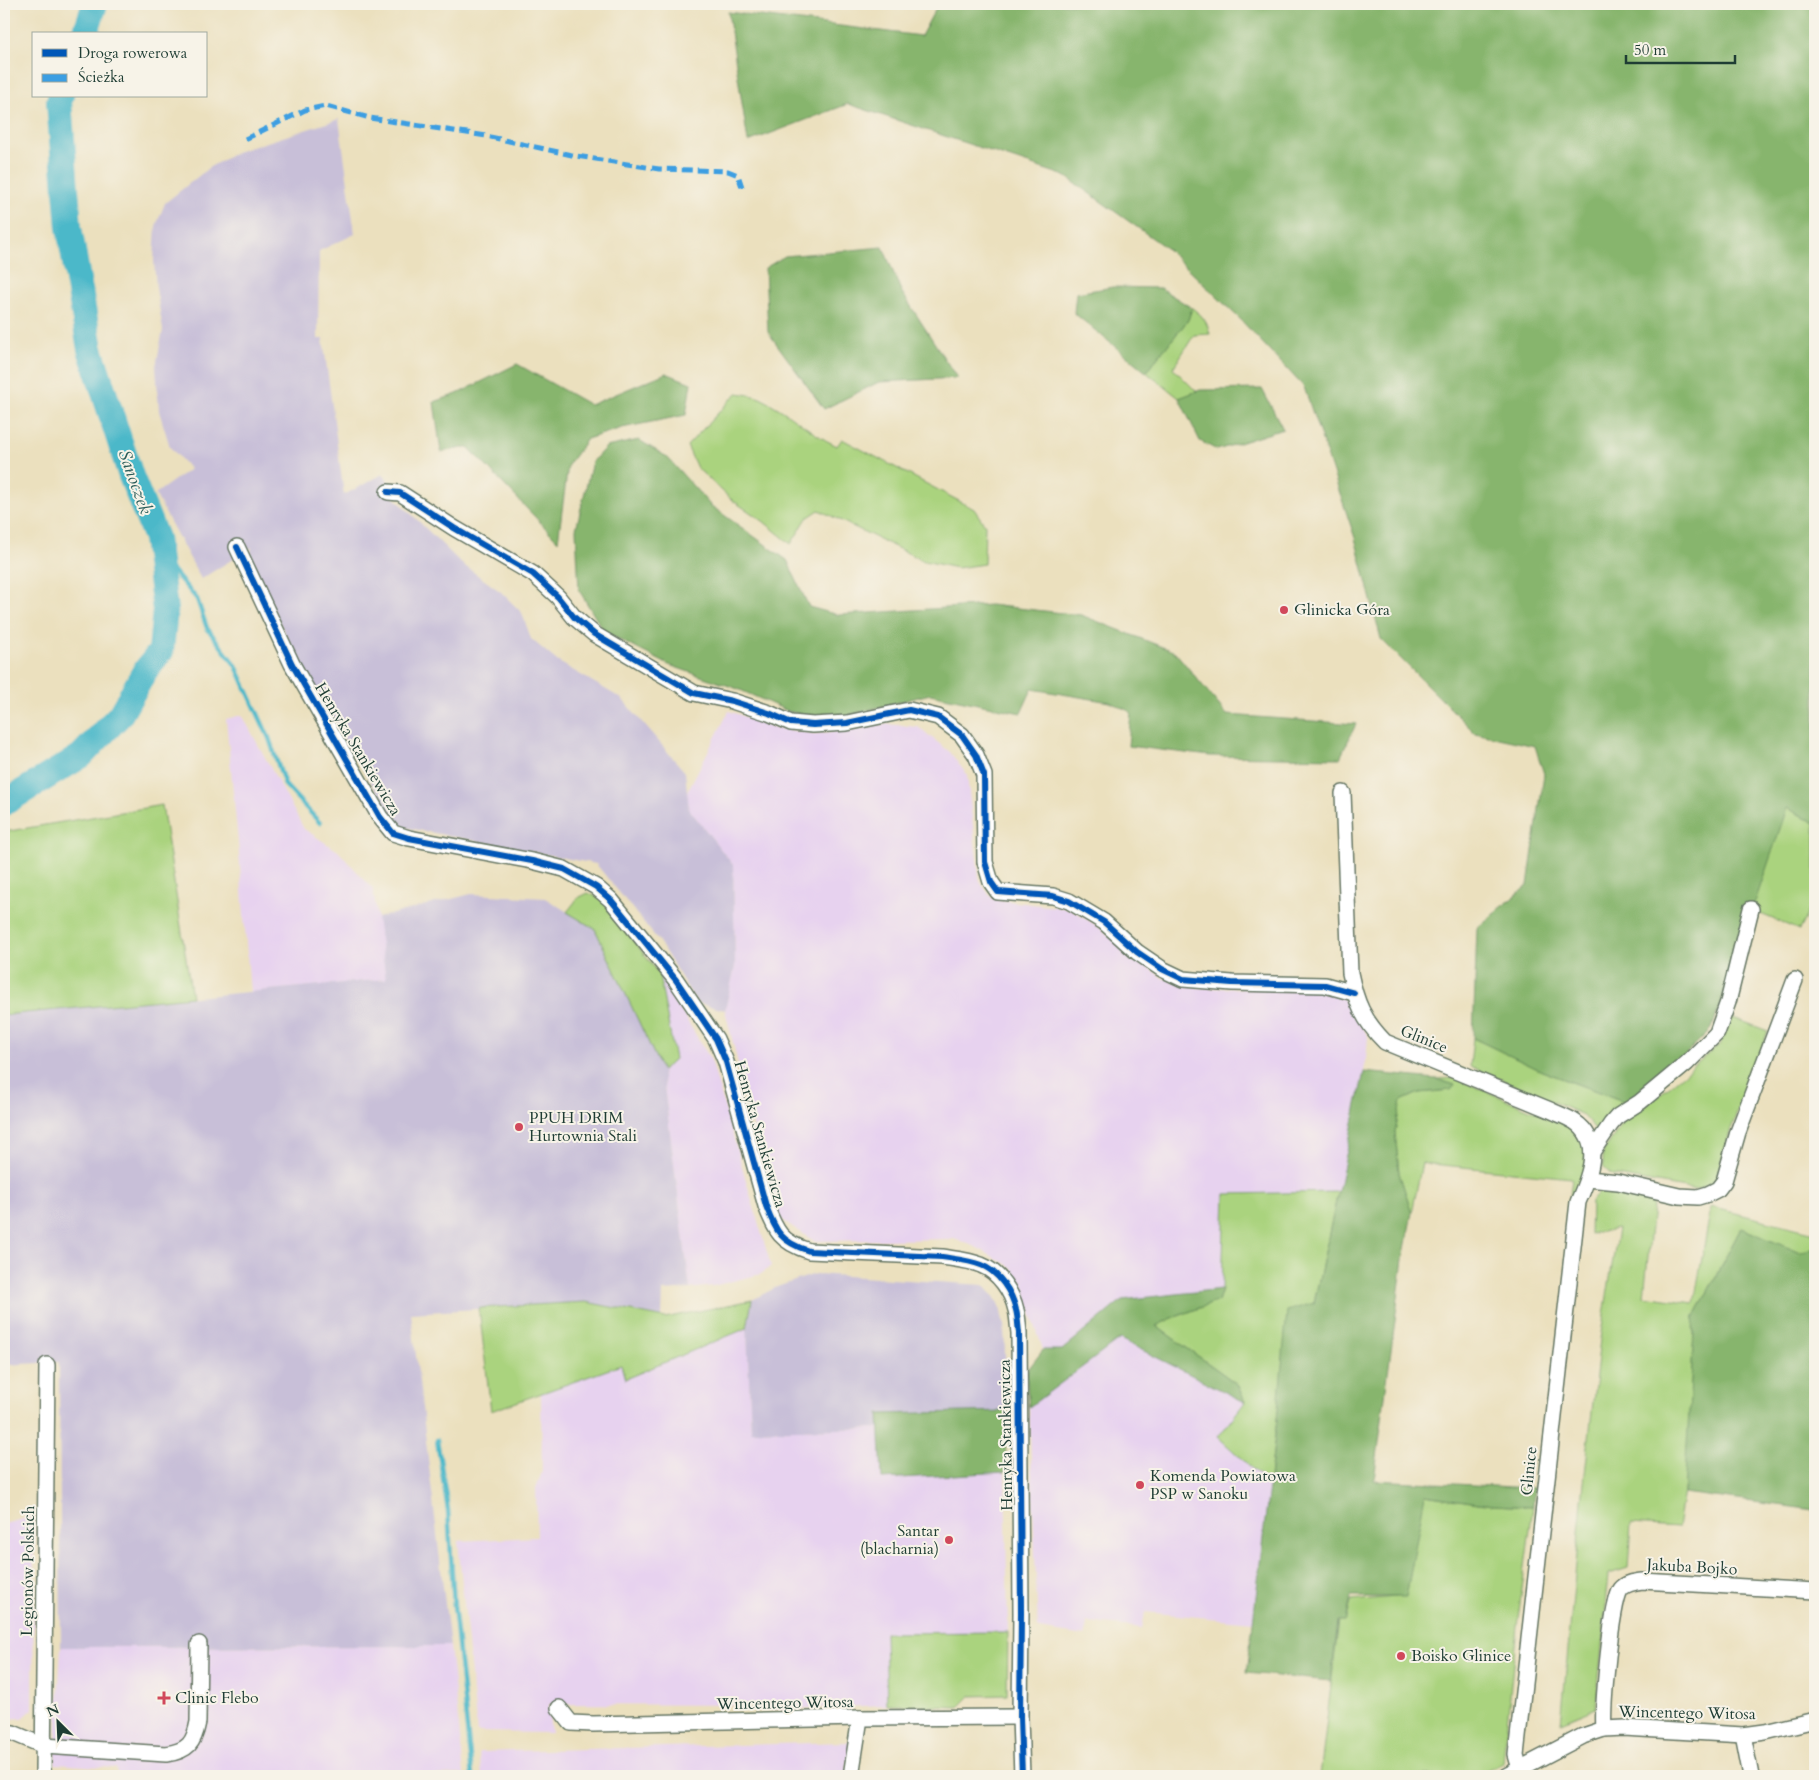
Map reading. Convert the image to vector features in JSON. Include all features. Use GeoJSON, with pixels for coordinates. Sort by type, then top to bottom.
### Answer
{"type":"FeatureCollection","features":[{"type":"Feature","properties":{"kind":"street"},"geometry":{"type":"LineString","coordinates":[[388,492],[400,493],[454,528],[533,574],[558,597],[574,617],[594,634],[694,693],[732,701],[769,713],[790,723],[813,725],[847,723],[909,710],[938,717],[962,735],[976,755],[984,775],[985,862],[992,882],[998,892],[1053,896],[1070,901],[1104,922],[1137,952],[1162,969],[1183,979],[1232,983],[1325,985],[1354,993]]}},
{"type":"Feature","properties":{"kind":"street","name":"Henryka Stankiewicza"},"geometry":{"type":"LineString","coordinates":[[237,547],[292,664],[380,817],[393,833],[409,838],[532,861],[564,869],[575,874],[596,887],[611,900],[676,980],[716,1039],[726,1062],[766,1206],[774,1228],[784,1240],[809,1251],[942,1258],[981,1265],[997,1276],[1008,1289],[1016,1310],[1019,1334],[1020,1717],[1022,1776]]}},
{"type":"Feature","properties":{"kind":"street","name":"Glinice"},"geometry":{"type":"LineString","coordinates":[[1343,793],[1350,973],[1354,993],[1361,1012],[1368,1023],[1385,1042],[1575,1122],[1589,1138],[1592,1152],[1588,1179],[1578,1202],[1513,1773]]}},
{"type":"Feature","properties":{"kind":"street"},"geometry":{"type":"LineString","coordinates":[[1592,1152],[1618,1116],[1640,1102],[1680,1069],[1717,1033],[1728,1002],[1751,910]]}},
{"type":"Feature","properties":{"kind":"street"},"geometry":{"type":"LineString","coordinates":[[1588,1179],[1618,1182],[1679,1196],[1698,1197],[1718,1189],[1724,1181],[1738,1132],[1795,980]]}},
{"type":"Feature","properties":{"kind":"street","name":"Legionów Polskich"},"geometry":{"type":"LineString","coordinates":[[43,1776],[48,1365]]}},
{"type":"Feature","properties":{"kind":"street","name":"Jakuba Bojko"},"geometry":{"type":"LineString","coordinates":[[1604,1729],[1603,1706],[1617,1596],[1622,1588],[1631,1582],[1642,1581],[1815,1591]]}},
{"type":"Feature","properties":{"kind":"street"},"geometry":{"type":"LineString","coordinates":[[4,1732],[13,1733],[44,1746],[166,1754],[176,1753],[186,1748],[196,1734],[198,1722],[198,1644]]}},
{"type":"Feature","properties":{"kind":"street","name":"Wincentego Witosa"},"geometry":{"type":"LineString","coordinates":[[559,1708],[571,1723],[592,1724],[860,1718],[1020,1717]]}},
{"type":"Feature","properties":{"kind":"street"},"geometry":{"type":"LineString","coordinates":[[851,1776],[860,1718]]}},
{"type":"Feature","properties":{"kind":"street","name":"Wincentego Witosa"},"geometry":{"type":"LineString","coordinates":[[1513,1773],[1584,1736],[1604,1729],[1624,1728],[1743,1735],[1765,1732],[1815,1720]]}},
{"type":"Feature","properties":{"kind":"street"},"geometry":{"type":"LineString","coordinates":[[1743,1735],[1751,1776]]}},
{"type":"Feature","properties":{"kind":"shaded area"},"geometry":{"type":"Polygon","coordinates":[[[339,119],[355,234],[319,251],[318,339],[323,339],[344,495],[383,474],[390,484],[394,497],[462,564],[501,592],[522,613],[531,639],[557,661],[622,699],[685,772],[689,809],[733,865],[735,966],[725,1010],[697,1003],[658,940],[596,864],[398,826],[309,682],[249,561],[252,547],[201,579],[155,494],[190,469],[170,447],[159,411],[156,366],[163,330],[156,288],[154,260],[156,226],[165,203],[210,167],[239,151],[339,119]]]}},
{"type":"Feature","properties":{"kind":"shaded area"},"geometry":{"type":"Polygon","coordinates":[[[729,711],[776,728],[815,734],[885,724],[918,727],[950,752],[967,775],[979,877],[981,884],[993,899],[1071,909],[1097,926],[1162,978],[1200,988],[1313,989],[1344,999],[1368,1036],[1366,1061],[1338,1192],[1225,1194],[1222,1289],[1122,1301],[1062,1350],[1043,1350],[1023,1288],[1011,1267],[974,1246],[954,1239],[814,1241],[775,1215],[725,1010],[735,966],[733,865],[689,809],[687,792],[729,711]]]}},
{"type":"Feature","properties":{"kind":"shaded area"},"geometry":{"type":"Polygon","coordinates":[[[242,715],[304,829],[338,851],[373,889],[387,979],[250,992],[226,719],[242,715]]]}},
{"type":"Feature","properties":{"kind":"shaded area"},"geometry":{"type":"Polygon","coordinates":[[[471,894],[545,898],[595,929],[662,1071],[690,1289],[663,1291],[662,1317],[586,1302],[411,1313],[450,1646],[61,1647],[59,1362],[4,1365],[4,1015],[386,979],[377,918],[471,894]]]}},
{"type":"Feature","properties":{"kind":"shaded area"},"geometry":{"type":"Polygon","coordinates":[[[659,974],[711,1060],[771,1266],[761,1274],[713,1286],[690,1289],[662,1071],[675,1059],[659,974]]]}},
{"type":"Feature","properties":{"kind":"shaded area"},"geometry":{"type":"Polygon","coordinates":[[[815,1274],[983,1285],[999,1303],[1004,1325],[1007,1411],[880,1414],[880,1428],[751,1431],[747,1328],[752,1300],[777,1287],[815,1274]]]}},
{"type":"Feature","properties":{"kind":"shaded area"},"geometry":{"type":"Polygon","coordinates":[[[747,1328],[751,1431],[880,1428],[882,1479],[1005,1472],[1008,1632],[885,1633],[887,1705],[757,1710],[757,1705],[548,1704],[551,1733],[477,1732],[458,1541],[537,1537],[536,1488],[542,1472],[541,1393],[622,1365],[626,1379],[747,1328]]]}},
{"type":"Feature","properties":{"kind":"shaded area"},"geometry":{"type":"Polygon","coordinates":[[[1120,1338],[1245,1402],[1218,1437],[1269,1484],[1253,1622],[1145,1612],[1142,1628],[1087,1622],[1085,1636],[1038,1629],[1029,1407],[1120,1338]]]}},
{"type":"Feature","properties":{"kind":"shaded area"},"geometry":{"type":"Polygon","coordinates":[[[34,1516],[33,1709],[23,1718],[4,1719],[4,1524],[34,1516]]]}},
{"type":"Feature","properties":{"kind":"shaded area"},"geometry":{"type":"Polygon","coordinates":[[[450,1646],[464,1774],[410,1776],[118,1776],[116,1768],[55,1764],[61,1647],[450,1646]]]}},
{"type":"Feature","properties":{"kind":"shaded area"},"geometry":{"type":"Polygon","coordinates":[[[851,1742],[846,1776],[482,1776],[479,1752],[851,1742]]]}},
{"type":"Feature","properties":{"kind":"green space"},"geometry":{"type":"Polygon","coordinates":[[[938,4],[1815,4],[1815,823],[1787,808],[1712,1028],[1665,1075],[1626,1102],[1542,1071],[1473,1038],[1477,928],[1528,885],[1544,774],[1535,746],[1475,733],[1381,639],[1355,538],[1304,387],[1240,319],[1165,247],[1065,176],[848,104],[748,142],[728,12],[921,36],[938,4]]]}},
{"type":"Feature","properties":{"kind":"green space"},"geometry":{"type":"Polygon","coordinates":[[[883,247],[901,291],[957,378],[879,382],[824,409],[768,332],[765,268],[785,256],[883,247]]]}},
{"type":"Feature","properties":{"kind":"green space"},"geometry":{"type":"Polygon","coordinates":[[[1113,287],[1160,288],[1192,308],[1188,320],[1146,372],[1074,313],[1076,293],[1113,287]]]}},
{"type":"Feature","properties":{"kind":"green space"},"geometry":{"type":"Polygon","coordinates":[[[1192,308],[1204,319],[1210,334],[1194,335],[1173,368],[1197,392],[1179,398],[1146,372],[1188,320],[1192,308]]]}},
{"type":"Feature","properties":{"kind":"green space"},"geometry":{"type":"Polygon","coordinates":[[[517,364],[590,405],[666,373],[691,383],[686,415],[622,428],[587,439],[568,465],[558,541],[468,447],[441,452],[434,402],[457,394],[517,364]]]}},
{"type":"Feature","properties":{"kind":"green space"},"geometry":{"type":"Polygon","coordinates":[[[1262,389],[1283,429],[1217,450],[1200,441],[1179,398],[1200,390],[1262,389]]]}},
{"type":"Feature","properties":{"kind":"green space"},"geometry":{"type":"Polygon","coordinates":[[[737,393],[760,398],[780,409],[827,441],[837,446],[842,439],[974,509],[985,525],[984,564],[957,568],[924,561],[819,510],[807,518],[791,544],[763,521],[732,500],[697,468],[687,446],[737,393]]]}},
{"type":"Feature","properties":{"kind":"green space"},"geometry":{"type":"Polygon","coordinates":[[[639,440],[667,457],[710,505],[787,560],[809,607],[838,615],[990,605],[1081,615],[1175,652],[1227,715],[1356,724],[1340,758],[1210,756],[1128,746],[1131,712],[1110,702],[1032,689],[1021,713],[930,694],[834,719],[790,712],[738,689],[669,665],[604,632],[579,590],[576,529],[592,462],[606,447],[639,440]]]}},
{"type":"Feature","properties":{"kind":"green space"},"geometry":{"type":"Polygon","coordinates":[[[162,805],[192,997],[4,1015],[4,832],[162,805]]]}},
{"type":"Feature","properties":{"kind":"green space"},"geometry":{"type":"Polygon","coordinates":[[[1787,807],[1815,823],[1815,899],[1799,930],[1756,912],[1754,904],[1787,807]]]}},
{"type":"Feature","properties":{"kind":"green space"},"geometry":{"type":"Polygon","coordinates":[[[588,893],[602,899],[659,974],[675,1059],[662,1071],[595,929],[567,912],[578,898],[588,893]]]}},
{"type":"Feature","properties":{"kind":"green space"},"geometry":{"type":"Polygon","coordinates":[[[1728,1016],[1768,1031],[1731,1129],[1715,1182],[1696,1190],[1612,1175],[1603,1167],[1603,1152],[1626,1118],[1653,1100],[1720,1044],[1728,1016]]]}},
{"type":"Feature","properties":{"kind":"green space"},"geometry":{"type":"Polygon","coordinates":[[[1473,1038],[1542,1071],[1626,1102],[1596,1130],[1583,1115],[1470,1066],[1473,1038]]]}},
{"type":"Feature","properties":{"kind":"green space"},"geometry":{"type":"Polygon","coordinates":[[[1364,1072],[1436,1079],[1455,1085],[1451,1090],[1419,1093],[1401,1101],[1395,1132],[1399,1173],[1412,1213],[1403,1259],[1374,1480],[1534,1488],[1533,1507],[1492,1505],[1425,1495],[1406,1597],[1351,1597],[1346,1621],[1338,1621],[1331,1681],[1247,1673],[1277,1419],[1287,1311],[1314,1303],[1364,1072]]]}},
{"type":"Feature","properties":{"kind":"green space"},"geometry":{"type":"Polygon","coordinates":[[[1454,1078],[1566,1124],[1589,1143],[1584,1182],[1570,1197],[1572,1178],[1422,1163],[1412,1213],[1399,1173],[1395,1132],[1401,1101],[1419,1093],[1451,1090],[1455,1085],[1436,1079],[1454,1078]]]}},
{"type":"Feature","properties":{"kind":"green space"},"geometry":{"type":"Polygon","coordinates":[[[1611,1191],[1654,1197],[1644,1296],[1694,1303],[1711,1207],[1815,1233],[1815,1248],[1801,1253],[1741,1228],[1695,1316],[1685,1484],[1678,1527],[1631,1524],[1628,1568],[1609,1574],[1596,1708],[1561,1723],[1582,1501],[1600,1339],[1618,1229],[1590,1234],[1591,1201],[1599,1192],[1611,1191]]]}},
{"type":"Feature","properties":{"kind":"green space"},"geometry":{"type":"Polygon","coordinates":[[[1338,1192],[1314,1303],[1277,1419],[1269,1484],[1218,1437],[1245,1402],[1237,1384],[1156,1326],[1218,1301],[1222,1289],[1225,1194],[1338,1192]]]}},
{"type":"Feature","properties":{"kind":"green space"},"geometry":{"type":"Polygon","coordinates":[[[1741,1228],[1801,1253],[1815,1248],[1815,1510],[1684,1493],[1695,1316],[1741,1228]]]}},
{"type":"Feature","properties":{"kind":"green space"},"geometry":{"type":"Polygon","coordinates":[[[1222,1289],[1218,1301],[1156,1326],[1237,1384],[1245,1402],[1120,1339],[1029,1407],[1026,1372],[1043,1350],[1062,1350],[1122,1300],[1222,1289]]]}},
{"type":"Feature","properties":{"kind":"green space"},"geometry":{"type":"Polygon","coordinates":[[[752,1300],[747,1328],[625,1379],[621,1365],[491,1411],[479,1308],[586,1302],[665,1318],[752,1300]]]}},
{"type":"Feature","properties":{"kind":"green space"},"geometry":{"type":"Polygon","coordinates":[[[1007,1411],[1005,1472],[882,1479],[879,1414],[1007,1411]]]}},
{"type":"Feature","properties":{"kind":"green space"},"geometry":{"type":"Polygon","coordinates":[[[1424,1495],[1492,1505],[1533,1507],[1517,1626],[1503,1762],[1474,1776],[1320,1776],[1339,1620],[1346,1621],[1351,1601],[1406,1596],[1424,1495]]]}},
{"type":"Feature","properties":{"kind":"green space"},"geometry":{"type":"Polygon","coordinates":[[[1008,1632],[1007,1695],[970,1696],[959,1707],[887,1705],[885,1633],[1008,1632]]]}},
{"type":"Feature","properties":{"kind":"waterway","name":"Sanoczek"},"geometry":{"type":"LineString","coordinates":[[86,32],[95,4]]}},
{"type":"Feature","properties":{"kind":"waterway","name":"Sanoczek"},"geometry":{"type":"LineString","coordinates":[[4,803],[81,756],[120,715],[145,671],[161,651],[165,610],[156,538],[131,476],[90,349],[69,227],[59,102],[60,98]]}},
{"type":"Feature","properties":{"kind":"waterway"},"geometry":{"type":"LineString","coordinates":[[159,565],[172,570],[197,599],[207,628],[236,666],[269,738],[285,785],[320,823]]}},
{"type":"Feature","properties":{"kind":"waterway"},"geometry":{"type":"LineString","coordinates":[[437,1440],[448,1510],[454,1605],[472,1776]]}},
{"type":"Feature","properties":{"kind":"marked path"},"geometry":{"type":"LineString","coordinates":[[245,139],[305,110],[326,106],[370,118],[486,136],[576,156],[659,169],[728,171],[738,175],[743,190]]}},
{"type":"Feature","properties":{"kind":"cycle path"},"geometry":{"type":"LineString","coordinates":[[388,492],[400,493],[454,528],[533,574],[558,597],[574,617],[594,634],[694,693],[732,701],[769,713],[791,723],[813,725],[847,723],[909,710],[938,717],[962,735],[976,755],[984,775],[985,862],[991,882],[998,892],[1053,896],[1069,901],[1104,922],[1137,952],[1162,969],[1183,979],[1232,983],[1325,985],[1354,993]]}},
{"type":"Feature","properties":{"kind":"cycle path"},"geometry":{"type":"LineString","coordinates":[[237,547],[292,664],[380,817],[393,833],[409,838],[532,861],[564,869],[596,887],[611,900],[676,980],[716,1039],[726,1062],[766,1206],[773,1223],[786,1240],[809,1251],[942,1257],[972,1262],[988,1268],[1004,1283],[1014,1303],[1019,1333],[1020,1717],[1022,1776]]}},
{"type":"Feature","properties":{"kind":"place","name":"Glinicka Góra"},"geometry":{"type":"Point","coordinates":[1284,610]}},
{"type":"Feature","properties":{"kind":"place","name":"PPUH DRIM Hurtownia Stali"},"geometry":{"type":"Point","coordinates":[519,1127]}},
{"type":"Feature","properties":{"kind":"place","name":"Komenda Powiatowa PSP w Sanoku"},"geometry":{"type":"Point","coordinates":[1140,1485]}},
{"type":"Feature","properties":{"kind":"place","name":"Santar (blacharnia)"},"geometry":{"type":"Point","coordinates":[949,1540]}},
{"type":"Feature","properties":{"kind":"place","name":"Boisko Glinice"},"geometry":{"type":"Point","coordinates":[1401,1656]}},
{"type":"Feature","properties":{"kind":"place","name":"Clinic Flebo"},"geometry":{"type":"Point","coordinates":[164,1698]}}]}
